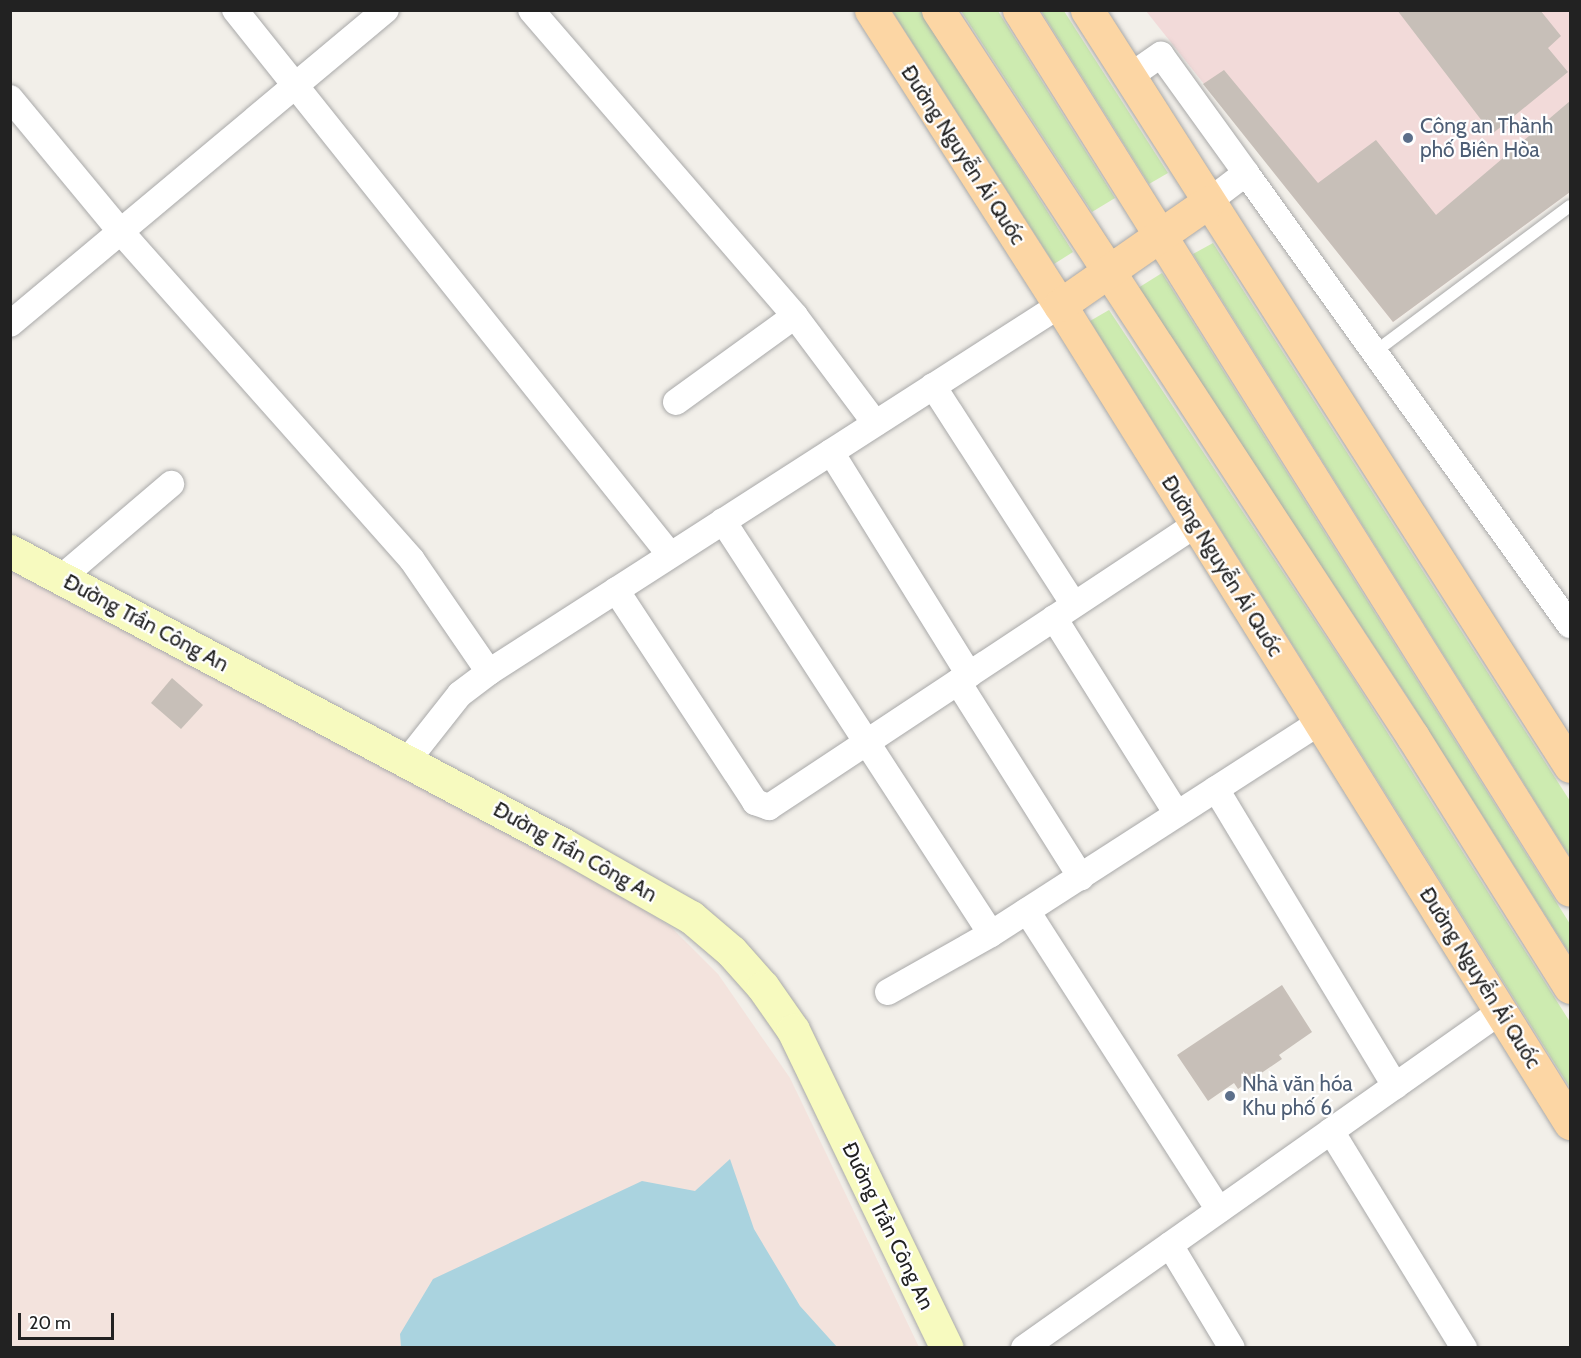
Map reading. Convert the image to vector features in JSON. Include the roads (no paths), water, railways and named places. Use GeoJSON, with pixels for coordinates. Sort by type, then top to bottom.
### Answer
{"type":"FeatureCollection","features":[{"type":"Feature","properties":{"kind":"main road","name":"Đường Nguyễn Ái Quốc"},"geometry":{"type":"LineString","coordinates":[[871,10],[1060,305],[1195,525],[1321,721],[1570,1123]]}},
{"type":"Feature","properties":{"kind":"main road"},"geometry":{"type":"LineString","coordinates":[[938,10],[1107,272],[1413,737],[1570,987]]}},
{"type":"Feature","properties":{"kind":"main road"},"geometry":{"type":"LineString","coordinates":[[1019,10],[1570,890]]}},
{"type":"Feature","properties":{"kind":"main road"},"geometry":{"type":"LineString","coordinates":[[1086,10],[1568,759]]}},
{"type":"Feature","properties":{"kind":"main road"},"geometry":{"type":"LineString","coordinates":[[1060,305],[1208,202]]}},
{"type":"Feature","properties":{"kind":"street"},"geometry":{"type":"LineString","coordinates":[[235,10],[670,555]]}},
{"type":"Feature","properties":{"kind":"street"},"geometry":{"type":"LineString","coordinates":[[10,324],[386,10]]}},
{"type":"Feature","properties":{"kind":"street"},"geometry":{"type":"LineString","coordinates":[[531,10],[795,316],[875,423]]}},
{"type":"Feature","properties":{"kind":"street"},"geometry":{"type":"LineString","coordinates":[[1129,77],[1161,55],[1376,351],[1570,625]]}},
{"type":"Feature","properties":{"kind":"street"},"geometry":{"type":"LineString","coordinates":[[10,98],[121,232],[412,560],[489,672]]}},
{"type":"Feature","properties":{"kind":"street"},"geometry":{"type":"LineString","coordinates":[[1208,202],[1246,173]]}},
{"type":"Feature","properties":{"kind":"street"},"geometry":{"type":"LineString","coordinates":[[407,761],[446,710],[489,672],[1060,305]]}},
{"type":"Feature","properties":{"kind":"street"},"geometry":{"type":"LineString","coordinates":[[676,402],[795,316]]}},
{"type":"Feature","properties":{"kind":"street"},"geometry":{"type":"LineString","coordinates":[[933,386],[1064,612],[1177,814]]}},
{"type":"Feature","properties":{"kind":"street"},"geometry":{"type":"LineString","coordinates":[[831,452],[1081,877]]}},
{"type":"Feature","properties":{"kind":"street"},"geometry":{"type":"LineString","coordinates":[[60,578],[171,484]]}},
{"type":"Feature","properties":{"kind":"street"},"geometry":{"type":"LineString","coordinates":[[723,520],[991,934]]}},
{"type":"Feature","properties":{"kind":"street"},"geometry":{"type":"LineString","coordinates":[[616,590],[759,806],[774,804],[1195,525]]}},
{"type":"Feature","properties":{"kind":"street","name":"Đường Trần Công An"},"geometry":{"type":"LineString","coordinates":[[10,551],[407,761],[691,917],[731,951],[763,987],[793,1030],[947,1347]]}},
{"type":"Feature","properties":{"kind":"street"},"geometry":{"type":"LineString","coordinates":[[888,992],[991,934],[1321,721]]}},
{"type":"Feature","properties":{"kind":"street"},"geometry":{"type":"LineString","coordinates":[[1216,789],[1395,1086]]}},
{"type":"Feature","properties":{"kind":"street"},"geometry":{"type":"LineString","coordinates":[[1027,911],[1219,1210]]}},
{"type":"Feature","properties":{"kind":"street"},"geometry":{"type":"LineString","coordinates":[[1024,1347],[1501,1011]]}},
{"type":"Feature","properties":{"kind":"street"},"geometry":{"type":"LineString","coordinates":[[1331,1131],[1464,1347]]}},
{"type":"Feature","properties":{"kind":"street"},"geometry":{"type":"LineString","coordinates":[[1170,1245],[1232,1347]]}},
{"type":"Feature","properties":{"kind":"lane"},"geometry":{"type":"LineString","coordinates":[[1376,351],[1570,206]]}},
{"type":"Feature","properties":{"kind":"water"},"geometry":{"type":"Polygon","coordinates":[[[730,1159],[754,1229],[800,1306],[837,1347],[401,1347],[400,1334],[433,1279],[642,1181],[695,1191],[730,1159]]]}},
{"type":"Feature","properties":{"kind":"place","name":"Công an Thành phố Biên Hòa"},"geometry":{"type":"Point","coordinates":[1408,138]}},
{"type":"Feature","properties":{"kind":"place","name":"Nhà văn hóa Khu phố 6"},"geometry":{"type":"Point","coordinates":[1230,1096]}}]}
